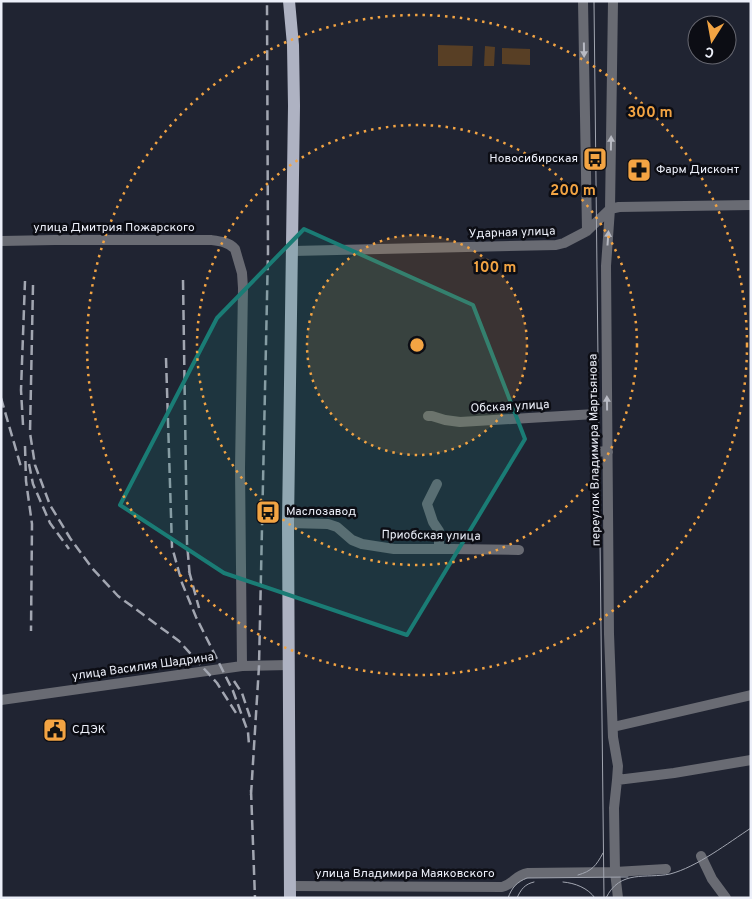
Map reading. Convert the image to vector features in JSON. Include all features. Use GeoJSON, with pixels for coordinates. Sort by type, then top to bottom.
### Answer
{"type":"FeatureCollection","features":[{"type":"Feature","properties":{"kind":"main road"},"geometry":{"type":"LineString","coordinates":[[289,1],[293,45],[288,523],[290,892]]}},
{"type":"Feature","properties":{"kind":"street"},"geometry":{"type":"LineString","coordinates":[[583,1],[587,231]]}},
{"type":"Feature","properties":{"kind":"street","name":"переулок Владимира Мартьянова"},"geometry":{"type":"LineString","coordinates":[[613,1],[610,209],[606,266],[609,634],[614,745],[618,766],[614,808],[615,872],[618,898]]}},
{"type":"Feature","properties":{"kind":"street"},"geometry":{"type":"LineString","coordinates":[[610,209],[619,207],[751,206]]}},
{"type":"Feature","properties":{"kind":"street","name":"Ударная улица"},"geometry":{"type":"LineString","coordinates":[[292,251],[564,244],[587,231],[610,209]]}},
{"type":"Feature","properties":{"kind":"street","name":"улица Дмитрия Пожарского"},"geometry":{"type":"LineString","coordinates":[[1,241],[202,240],[226,243],[235,249],[242,273],[240,468],[242,666]]}},
{"type":"Feature","properties":{"kind":"street","name":"Обская улица"},"geometry":{"type":"LineString","coordinates":[[428,416],[460,422],[595,414]]}},
{"type":"Feature","properties":{"kind":"street"},"geometry":{"type":"LineString","coordinates":[[595,451],[608,452]]}},
{"type":"Feature","properties":{"kind":"street"},"geometry":{"type":"LineString","coordinates":[[437,484],[427,504],[439,531],[439,549]]}},
{"type":"Feature","properties":{"kind":"street","name":"Приобская улица"},"geometry":{"type":"LineString","coordinates":[[288,523],[328,524],[337,527],[352,540],[368,546],[394,549],[519,550]]}},
{"type":"Feature","properties":{"kind":"street","name":"улица Василия Шадрина"},"geometry":{"type":"LineString","coordinates":[[1,700],[242,666],[289,665]]}},
{"type":"Feature","properties":{"kind":"street"},"geometry":{"type":"LineString","coordinates":[[613,727],[751,695]]}},
{"type":"Feature","properties":{"kind":"street"},"geometry":{"type":"LineString","coordinates":[[617,780],[674,774],[751,760]]}},
{"type":"Feature","properties":{"kind":"street"},"geometry":{"type":"LineString","coordinates":[[701,856],[712,879],[726,898]]}},
{"type":"Feature","properties":{"kind":"street","name":"улица Владимира Маяковского"},"geometry":{"type":"LineString","coordinates":[[290,892],[502,886],[508,885],[524,874],[615,872],[666,868]]}},
{"type":"Feature","properties":{"kind":"highlighted area"},"geometry":{"type":"Polygon","coordinates":[[[304,229],[473,305],[525,439],[407,635],[224,573],[120,505],[217,318],[304,229]]]}},
{"type":"Feature","properties":{"kind":"shaded area"},"geometry":{"type":"Polygon","coordinates":[[[438,45],[473,46],[472,66],[438,66],[438,45]]]}},
{"type":"Feature","properties":{"kind":"shaded area"},"geometry":{"type":"Polygon","coordinates":[[[485,46],[495,47],[494,66],[484,66],[485,46]]]}},
{"type":"Feature","properties":{"kind":"shaded area"},"geometry":{"type":"Polygon","coordinates":[[[502,48],[530,49],[530,65],[502,64],[502,48]]]}},
{"type":"Feature","properties":{"kind":"tram line"},"geometry":{"type":"LineString","coordinates":[[594,1],[604,898]]}},
{"type":"Feature","properties":{"kind":"tram line"},"geometry":{"type":"LineString","coordinates":[[606,898],[612,889],[626,879],[670,874],[680,871],[712,854],[751,828]]}},
{"type":"Feature","properties":{"kind":"tram line"},"geometry":{"type":"LineString","coordinates":[[578,875],[587,872],[593,867],[603,853]]}},
{"type":"Feature","properties":{"kind":"tram line"},"geometry":{"type":"LineString","coordinates":[[508,898],[515,885],[527,878],[628,877]]}},
{"type":"Feature","properties":{"kind":"tram line"},"geometry":{"type":"LineString","coordinates":[[517,898],[524,887],[534,882]]}},
{"type":"Feature","properties":{"kind":"tram line"},"geometry":{"type":"LineString","coordinates":[[563,882],[581,887],[589,891],[595,898]]}},
{"type":"Feature","properties":{"kind":"railway"},"geometry":{"type":"LineString","coordinates":[[251,795],[259,666],[268,252],[267,1]]}},
{"type":"Feature","properties":{"kind":"railway"},"geometry":{"type":"LineString","coordinates":[[183,280],[187,543],[190,578]]}},
{"type":"Feature","properties":{"kind":"railway"},"geometry":{"type":"LineString","coordinates":[[23,425],[21,390],[25,281]]}},
{"type":"Feature","properties":{"kind":"railway"},"geometry":{"type":"LineString","coordinates":[[33,285],[30,433],[35,465],[50,505],[70,538],[92,568],[118,596],[179,641],[217,683],[236,713]]}},
{"type":"Feature","properties":{"kind":"railway"},"geometry":{"type":"LineString","coordinates":[[166,358],[172,547],[182,583],[196,617],[233,691],[248,732],[249,745]]}},
{"type":"Feature","properties":{"kind":"railway"},"geometry":{"type":"LineString","coordinates":[[1,398],[21,467]]}},
{"type":"Feature","properties":{"kind":"railway"},"geometry":{"type":"LineString","coordinates":[[25,446],[26,481],[32,524],[31,631]]}},
{"type":"Feature","properties":{"kind":"railway"},"geometry":{"type":"LineString","coordinates":[[29,464],[33,484],[50,523],[69,549]]}},
{"type":"Feature","properties":{"kind":"railway"},"geometry":{"type":"LineString","coordinates":[[189,571],[199,608]]}},
{"type":"Feature","properties":{"kind":"railway"},"geometry":{"type":"LineString","coordinates":[[234,681],[242,693],[250,717]]}},
{"type":"Feature","properties":{"kind":"railway"},"geometry":{"type":"LineString","coordinates":[[251,790],[255,898]]}},
{"type":"Feature","properties":{"kind":"place","name":"Новосибирская"},"geometry":{"type":"Point","coordinates":[595,159]}},
{"type":"Feature","properties":{"kind":"place","name":"Фарм Дисконт"},"geometry":{"type":"Point","coordinates":[639,170]}},
{"type":"Feature","properties":{"kind":"place","name":"Маслозавод"},"geometry":{"type":"Point","coordinates":[268,512]}},
{"type":"Feature","properties":{"kind":"place","name":"СДЭК"},"geometry":{"type":"Point","coordinates":[55,730]}}]}
